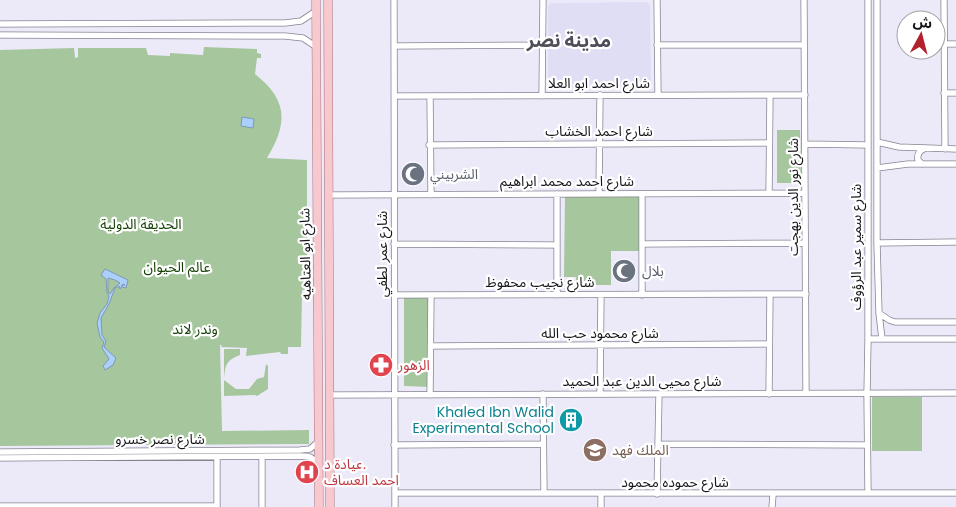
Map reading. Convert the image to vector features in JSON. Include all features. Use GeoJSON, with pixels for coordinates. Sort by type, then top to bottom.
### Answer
{"type":"FeatureCollection","features":[{"type":"Feature","properties":{"kind":"main road","name":"شارع ابو العتاهيه"},"geometry":{"type":"LineString","coordinates":[[316,0],[319,507]]}},
{"type":"Feature","properties":{"kind":"main road","name":"شارع ابو العتاهيه"},"geometry":{"type":"LineString","coordinates":[[328,0],[330,507]]}},
{"type":"Feature","properties":{"kind":"street","name":"شارع عمر لطفي"},"geometry":{"type":"LineString","coordinates":[[394,0],[395,507]]}},
{"type":"Feature","properties":{"kind":"street"},"geometry":{"type":"LineString","coordinates":[[542,96],[543,0]]}},
{"type":"Feature","properties":{"kind":"street"},"geometry":{"type":"LineString","coordinates":[[657,0],[658,95]]}},
{"type":"Feature","properties":{"kind":"street","name":"شارع نور الدين بهجت"},"geometry":{"type":"LineString","coordinates":[[804,0],[806,393]]}},
{"type":"Feature","properties":{"kind":"street","name":"شارع سمير عبد الرؤوف"},"geometry":{"type":"LineString","coordinates":[[868,0],[868,493]]}},
{"type":"Feature","properties":{"kind":"street","name":"شارع سمير عبد الرؤوف"},"geometry":{"type":"LineString","coordinates":[[878,0],[877,243],[879,313],[882,339]]}},
{"type":"Feature","properties":{"kind":"street"},"geometry":{"type":"LineString","coordinates":[[0,24],[285,23],[301,21],[316,11]]}},
{"type":"Feature","properties":{"kind":"street"},"geometry":{"type":"LineString","coordinates":[[285,23],[290,28],[285,36]]}},
{"type":"Feature","properties":{"kind":"street"},"geometry":{"type":"LineString","coordinates":[[0,35],[285,36],[303,38],[315,46]]}},
{"type":"Feature","properties":{"kind":"street"},"geometry":{"type":"LineString","coordinates":[[657,45],[804,45]]}},
{"type":"Feature","properties":{"kind":"street"},"geometry":{"type":"LineString","coordinates":[[394,46],[542,46]]}},
{"type":"Feature","properties":{"kind":"street"},"geometry":{"type":"LineString","coordinates":[[944,60],[945,149]]}},
{"type":"Feature","properties":{"kind":"street"},"geometry":{"type":"LineString","coordinates":[[944,93],[956,93]]}},
{"type":"Feature","properties":{"kind":"street"},"geometry":{"type":"LineString","coordinates":[[600,95],[600,193]]}},
{"type":"Feature","properties":{"kind":"street"},"geometry":{"type":"LineString","coordinates":[[769,193],[770,95]]}},
{"type":"Feature","properties":{"kind":"street","name":"شارع احمد ابو العلا"},"geometry":{"type":"LineString","coordinates":[[394,96],[804,95]]}},
{"type":"Feature","properties":{"kind":"street"},"geometry":{"type":"LineString","coordinates":[[430,96],[431,195]]}},
{"type":"Feature","properties":{"kind":"street"},"geometry":{"type":"LineString","coordinates":[[877,142],[892,147],[956,149]]}},
{"type":"Feature","properties":{"kind":"street","name":"شارع احمد الخشاب"},"geometry":{"type":"LineString","coordinates":[[430,145],[769,143]]}},
{"type":"Feature","properties":{"kind":"street"},"geometry":{"type":"LineString","coordinates":[[805,144],[868,144]]}},
{"type":"Feature","properties":{"kind":"street"},"geometry":{"type":"LineString","coordinates":[[924,149],[918,155],[919,162],[924,164]]}},
{"type":"Feature","properties":{"kind":"street"},"geometry":{"type":"LineString","coordinates":[[877,168],[900,165],[956,164]]}},
{"type":"Feature","properties":{"kind":"street","name":"شارع احمد محمد ابراهيم"},"geometry":{"type":"LineString","coordinates":[[330,195],[805,193]]}},
{"type":"Feature","properties":{"kind":"street"},"geometry":{"type":"LineString","coordinates":[[557,294],[558,194]]}},
{"type":"Feature","properties":{"kind":"street"},"geometry":{"type":"LineString","coordinates":[[642,194],[642,294]]}},
{"type":"Feature","properties":{"kind":"street"},"geometry":{"type":"LineString","coordinates":[[877,243],[956,242]]}},
{"type":"Feature","properties":{"kind":"street"},"geometry":{"type":"LineString","coordinates":[[642,244],[805,243]]}},
{"type":"Feature","properties":{"kind":"street"},"geometry":{"type":"LineString","coordinates":[[394,244],[557,245]]}},
{"type":"Feature","properties":{"kind":"street"},"geometry":{"type":"LineString","coordinates":[[769,394],[770,294]]}},
{"type":"Feature","properties":{"kind":"street","name":"شارع نجيب محفوظ"},"geometry":{"type":"LineString","coordinates":[[394,295],[806,294]]}},
{"type":"Feature","properties":{"kind":"street"},"geometry":{"type":"LineString","coordinates":[[430,395],[431,295]]}},
{"type":"Feature","properties":{"kind":"street"},"geometry":{"type":"LineString","coordinates":[[600,394],[601,295]]}},
{"type":"Feature","properties":{"kind":"street"},"geometry":{"type":"LineString","coordinates":[[879,313],[895,322],[956,322]]}},
{"type":"Feature","properties":{"kind":"street"},"geometry":{"type":"LineString","coordinates":[[868,339],[956,339]]}},
{"type":"Feature","properties":{"kind":"street","name":"شارع محمود حب الله"},"geometry":{"type":"LineString","coordinates":[[431,346],[769,344]]}},
{"type":"Feature","properties":{"kind":"street"},"geometry":{"type":"LineString","coordinates":[[543,394],[544,493]]}},
{"type":"Feature","properties":{"kind":"street"},"geometry":{"type":"LineString","coordinates":[[657,494],[659,394]]}},
{"type":"Feature","properties":{"kind":"street","name":"شارع محيى الدين عبد الحميد"},"geometry":{"type":"LineString","coordinates":[[329,395],[956,394]]}},
{"type":"Feature","properties":{"kind":"street","name":"شارع نصر خسرو"},"geometry":{"type":"LineString","coordinates":[[0,458],[262,457],[300,453],[310,449],[318,442]]}},
{"type":"Feature","properties":{"kind":"street"},"geometry":{"type":"LineString","coordinates":[[394,445],[544,444]]}},
{"type":"Feature","properties":{"kind":"street"},"geometry":{"type":"LineString","coordinates":[[658,444],[867,445]]}},
{"type":"Feature","properties":{"kind":"street","name":"شارع نصر خسرو"},"geometry":{"type":"LineString","coordinates":[[0,452],[300,453],[319,463]]}},
{"type":"Feature","properties":{"kind":"street"},"geometry":{"type":"LineString","coordinates":[[0,506],[218,506],[217,457]]}},
{"type":"Feature","properties":{"kind":"street"},"geometry":{"type":"LineString","coordinates":[[262,457],[262,507]]}},
{"type":"Feature","properties":{"kind":"street","name":"شارع حموده محمود"},"geometry":{"type":"LineString","coordinates":[[394,493],[956,494]]}},
{"type":"Feature","properties":{"kind":"street"},"geometry":{"type":"LineString","coordinates":[[601,494],[601,507]]}},
{"type":"Feature","properties":{"kind":"street"},"geometry":{"type":"LineString","coordinates":[[772,507],[773,494]]}},
{"type":"Feature","properties":{"kind":"shaded area"},"geometry":{"type":"Polygon","coordinates":[[[647,2],[650,5],[651,86],[648,86],[648,88],[552,87],[548,84],[548,5],[550,3],[647,2]]]}},
{"type":"Feature","properties":{"kind":"green space","name":"الحديقة الدولية"},"geometry":{"type":"Polygon","coordinates":[[[204,47],[257,49],[257,53],[261,54],[261,58],[257,58],[255,74],[274,93],[281,113],[279,134],[267,158],[307,160],[307,290],[302,290],[301,347],[288,347],[288,354],[281,354],[280,352],[246,356],[247,348],[221,347],[222,345],[220,345],[222,431],[309,430],[309,444],[0,446],[0,50],[74,48],[75,58],[78,57],[78,48],[146,48],[148,55],[170,56],[170,53],[203,55],[204,47]]]}},
{"type":"Feature","properties":{"kind":"green space"},"geometry":{"type":"Polygon","coordinates":[[[777,130],[800,130],[801,183],[777,183],[777,130]]]}},
{"type":"Feature","properties":{"kind":"green space"},"geometry":{"type":"Polygon","coordinates":[[[565,196],[640,196],[640,251],[611,251],[611,285],[576,285],[576,277],[564,277],[565,196]]]}},
{"type":"Feature","properties":{"kind":"green space"},"geometry":{"type":"Polygon","coordinates":[[[404,297],[430,298],[431,387],[404,386],[404,297]]]}},
{"type":"Feature","properties":{"kind":"green space"},"geometry":{"type":"Polygon","coordinates":[[[224,349],[240,349],[240,355],[231,359],[227,364],[224,378],[224,349]]]}},
{"type":"Feature","properties":{"kind":"green space"},"geometry":{"type":"Polygon","coordinates":[[[266,364],[268,366],[268,389],[257,396],[224,396],[224,380],[236,389],[249,389],[257,379],[264,377],[266,364]]]}},
{"type":"Feature","properties":{"kind":"green space"},"geometry":{"type":"Polygon","coordinates":[[[872,397],[922,397],[922,451],[872,451],[872,397]]]}},
{"type":"Feature","properties":{"kind":"water"},"geometry":{"type":"Polygon","coordinates":[[[242,117],[254,119],[253,128],[241,126],[242,117]]]}},
{"type":"Feature","properties":{"kind":"water"},"geometry":{"type":"Polygon","coordinates":[[[105,269],[128,280],[126,288],[122,286],[120,289],[119,286],[115,288],[101,318],[102,335],[106,341],[104,347],[116,358],[113,365],[105,370],[103,366],[109,359],[102,348],[104,342],[100,337],[97,323],[109,296],[107,292],[106,279],[101,275],[105,269]],[[108,278],[108,292],[110,294],[120,283],[108,278]]]}},
{"type":"Feature","properties":{"kind":"place","name":"الشربيني"},"geometry":{"type":"Point","coordinates":[413,174]}},
{"type":"Feature","properties":{"kind":"place","name":"بلال"},"geometry":{"type":"Point","coordinates":[624,271]}},
{"type":"Feature","properties":{"kind":"place","name":"الزهور"},"geometry":{"type":"Point","coordinates":[381,365]}},
{"type":"Feature","properties":{"kind":"place","name":"Khaled Ibn Walid Experimental School"},"geometry":{"type":"Point","coordinates":[571,420]}},
{"type":"Feature","properties":{"kind":"place","name":"الملك فهد"},"geometry":{"type":"Point","coordinates":[595,450]}},
{"type":"Feature","properties":{"kind":"place","name":"عيادة د. احمد العساف"},"geometry":{"type":"Point","coordinates":[307,472]}},
{"type":"Feature","properties":{"kind":"district","name":"مدينة نصر"},"geometry":{"type":"Point","coordinates":[569,40]}},
{"type":"Feature","properties":{"kind":"park label","name":"عالم الحيوان"},"geometry":{"type":"Point","coordinates":[177,267]}},
{"type":"Feature","properties":{"kind":"park label","name":"وندر لاند"},"geometry":{"type":"Point","coordinates":[195,329]}}]}
